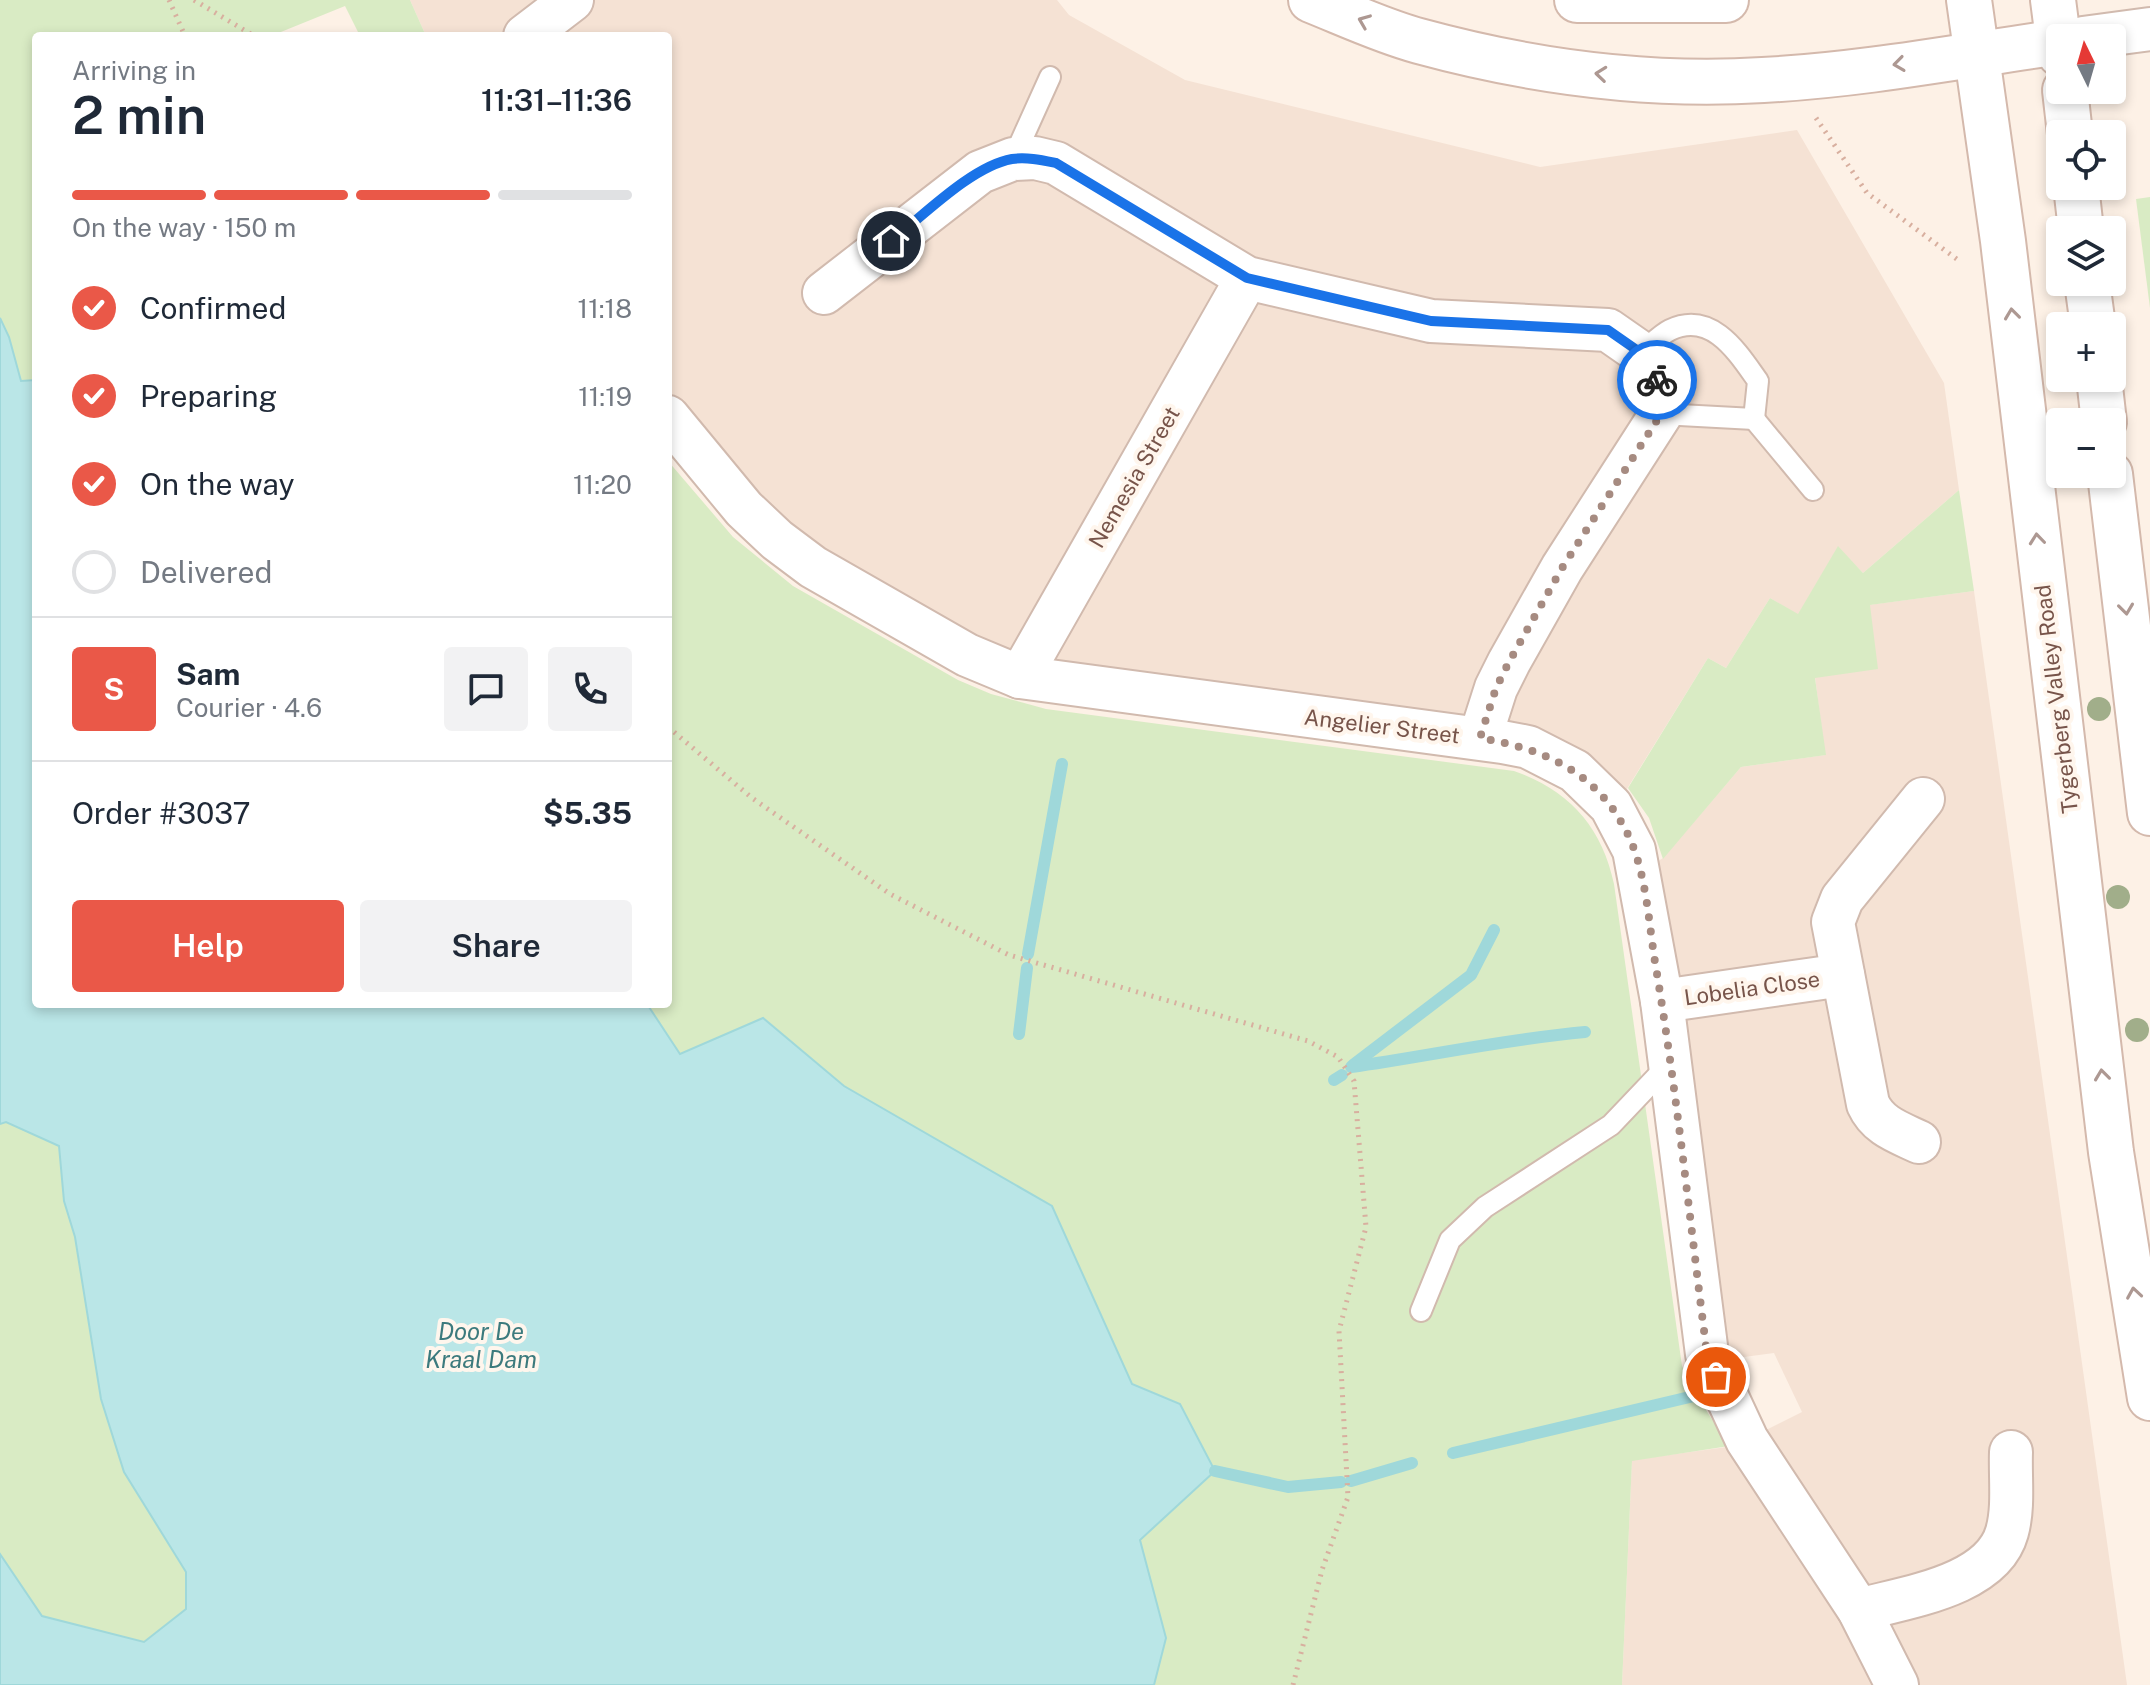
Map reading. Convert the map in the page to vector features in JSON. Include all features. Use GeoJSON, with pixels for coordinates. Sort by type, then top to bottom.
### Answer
{"type":"FeatureCollection","features":[{"type":"Feature","properties":{"kind":"main road"},"geometry":{"type":"LineString","coordinates":[[1311,0],[1418,41],[1545,68],[1639,78],[1762,80],[1976,53],[2046,39]]}},
{"type":"Feature","properties":{"kind":"main road"},"geometry":{"type":"LineString","coordinates":[[1577,0],[1726,0]]}},
{"type":"Feature","properties":{"kind":"main road","name":"Tygerberg Valley Road"},"geometry":{"type":"LineString","coordinates":[[1969,0],[2009,286],[2111,1152],[2150,1398]]}},
{"type":"Feature","properties":{"kind":"main road"},"geometry":{"type":"LineString","coordinates":[[2112,488],[2150,813]]}},
{"type":"Feature","properties":{"kind":"street"},"geometry":{"type":"LineString","coordinates":[[530,32],[572,0]]}},
{"type":"Feature","properties":{"kind":"street"},"geometry":{"type":"LineString","coordinates":[[2126,31],[2150,29]]}},
{"type":"Feature","properties":{"kind":"street"},"geometry":{"type":"LineString","coordinates":[[824,293],[980,172],[1013,159],[1035,158],[1056,163],[1247,278],[1431,321],[1608,330],[1641,353],[1658,382],[1661,414],[1562,568],[1514,653],[1496,688],[1480,738]]}},
{"type":"Feature","properties":{"kind":"street","name":"Nemesia Street"},"geometry":{"type":"LineString","coordinates":[[1020,677],[1247,278]]}},
{"type":"Feature","properties":{"kind":"street","name":"Angelier Street"},"geometry":{"type":"LineString","coordinates":[[672,422],[744,509],[813,567],[967,655],[1020,677],[1528,747],[1552,757],[1594,787],[1611,806],[1634,850],[1662,1001],[1707,1354],[1747,1440],[1859,1610],[1897,1685]]}},
{"type":"Feature","properties":{"kind":"street","name":"Lobelia Close"},"geometry":{"type":"LineString","coordinates":[[1919,1142],[1887,1127],[1873,1114],[1868,1104],[1834,933],[1836,911],[1923,799]]}},
{"type":"Feature","properties":{"kind":"street","name":"Lobelia Close"},"geometry":{"type":"LineString","coordinates":[[1662,1001],[1843,975]]}},
{"type":"Feature","properties":{"kind":"street"},"geometry":{"type":"LineString","coordinates":[[1859,1610],[1969,1577],[1987,1564],[1999,1551],[2009,1521],[2011,1452]]}},
{"type":"Feature","properties":{"kind":"lane"},"geometry":{"type":"LineString","coordinates":[[1013,159],[1050,77]]}},
{"type":"Feature","properties":{"kind":"lane"},"geometry":{"type":"LineString","coordinates":[[1641,353],[1670,330],[1702,326],[1717,332],[1730,343],[1758,381],[1754,419],[1813,490]]}},
{"type":"Feature","properties":{"kind":"lane"},"geometry":{"type":"LineString","coordinates":[[1661,414],[1754,419]]}},
{"type":"Feature","properties":{"kind":"lane"},"geometry":{"type":"LineString","coordinates":[[1421,1311],[1450,1240],[1485,1207],[1611,1125],[1669,1064]]}},
{"type":"Feature","properties":{"kind":"path"},"geometry":{"type":"LineString","coordinates":[[169,0],[183,32]]}},
{"type":"Feature","properties":{"kind":"path"},"geometry":{"type":"LineString","coordinates":[[194,0],[247,32]]}},
{"type":"Feature","properties":{"kind":"path"},"geometry":{"type":"LineString","coordinates":[[1811,110],[1867,193],[1958,260]]}},
{"type":"Feature","properties":{"kind":"path"},"geometry":{"type":"LineString","coordinates":[[672,730],[752,798],[890,894],[1009,955],[1308,1041],[1338,1057],[1354,1081],[1366,1227],[1339,1331],[1348,1497],[1322,1570],[1293,1685]]}},
{"type":"Feature","properties":{"kind":"shaded area"},"geometry":{"type":"Polygon","coordinates":[[[410,0],[1057,0],[1069,15],[1185,80],[1540,167],[1797,130],[1944,383],[1959,490],[1863,573],[1838,547],[1798,615],[1770,598],[1726,668],[1708,658],[1612,813],[1574,772],[1085,691],[811,568],[672,424],[672,32],[424,32],[410,0]]]}},
{"type":"Feature","properties":{"kind":"shaded area"},"geometry":{"type":"Polygon","coordinates":[[[1974,591],[2127,1685],[1622,1685],[1632,1460],[1734,1446],[1802,1412],[1774,1353],[1706,1362],[1637,875],[1663,858],[1741,767],[1825,755],[1815,677],[1869,605],[1974,591]]]}},
{"type":"Feature","properties":{"kind":"green space"},"geometry":{"type":"Polygon","coordinates":[[[0,0],[410,0],[424,32],[358,32],[345,6],[281,32],[32,32],[32,381],[21,382],[9,337],[0,318],[0,0]]]}},
{"type":"Feature","properties":{"kind":"green space"},"geometry":{"type":"Polygon","coordinates":[[[2150,197],[2150,308],[2136,199],[2150,197]]]}},
{"type":"Feature","properties":{"kind":"green space"},"geometry":{"type":"Polygon","coordinates":[[[672,466],[733,537],[793,586],[958,680],[991,694],[1046,709],[1514,771],[1551,789],[1567,800],[1592,828],[1609,864],[1682,1366],[1729,1446],[1632,1461],[1622,1685],[1154,1685],[1166,1638],[1139,1540],[1180,1404],[1132,1384],[1052,1206],[844,1086],[764,1018],[679,1054],[650,1008],[672,1008],[672,466]]]}},
{"type":"Feature","properties":{"kind":"green space"},"geometry":{"type":"Polygon","coordinates":[[[1959,490],[1974,591],[1870,605],[1878,669],[1815,678],[1826,755],[1741,767],[1663,859],[1649,818],[1628,788],[1708,658],[1726,668],[1770,598],[1798,614],[1838,546],[1863,573],[1959,490]]]}},
{"type":"Feature","properties":{"kind":"green space"},"geometry":{"type":"Polygon","coordinates":[[[6,1121],[59,1145],[64,1201],[75,1237],[124,1472],[186,1572],[186,1609],[144,1642],[42,1616],[0,1554],[0,1124],[6,1121]]]}},
{"type":"Feature","properties":{"kind":"water","name":"Door De Kraal Dam"},"geometry":{"type":"Polygon","coordinates":[[[0,318],[9,337],[21,381],[32,380],[32,1008],[650,1008],[680,1054],[763,1018],[844,1086],[1052,1206],[1132,1384],[1180,1404],[1215,1471],[1140,1540],[1166,1638],[1154,1685],[0,1685],[0,1554],[42,1616],[144,1642],[186,1609],[186,1572],[124,1472],[101,1399],[75,1237],[64,1201],[59,1146],[6,1122],[0,1124],[0,318]]]}},
{"type":"Feature","properties":{"kind":"waterway"},"geometry":{"type":"LineString","coordinates":[[1028,954],[1062,764]]}},
{"type":"Feature","properties":{"kind":"waterway"},"geometry":{"type":"LineString","coordinates":[[1353,1065],[1471,975],[1494,930]]}},
{"type":"Feature","properties":{"kind":"waterway"},"geometry":{"type":"LineString","coordinates":[[1019,1034],[1027,968]]}},
{"type":"Feature","properties":{"kind":"waterway"},"geometry":{"type":"LineString","coordinates":[[1351,1067],[1585,1032]]}},
{"type":"Feature","properties":{"kind":"waterway"},"geometry":{"type":"LineString","coordinates":[[1334,1080],[1342,1075]]}},
{"type":"Feature","properties":{"kind":"waterway"},"geometry":{"type":"LineString","coordinates":[[1453,1453],[1694,1396]]}},
{"type":"Feature","properties":{"kind":"waterway"},"geometry":{"type":"LineString","coordinates":[[1351,1481],[1412,1463]]}},
{"type":"Feature","properties":{"kind":"waterway"},"geometry":{"type":"LineString","coordinates":[[1215,1471],[1288,1487],[1341,1482]]}},
{"type":"Feature","properties":{"kind":"way so far"},"geometry":{"type":"LineString","coordinates":[[1657,380],[1661,414],[1562,568],[1509,662],[1496,688],[1480,738],[1528,747],[1575,771],[1611,806],[1634,850],[1662,1001],[1707,1354],[1716,1377]]}},
{"type":"Feature","properties":{"kind":"route"},"geometry":{"type":"LineString","coordinates":[[891,241],[980,172],[1013,159],[1035,158],[1056,163],[1247,278],[1431,321],[1608,330],[1641,353],[1657,380]]}}]}
